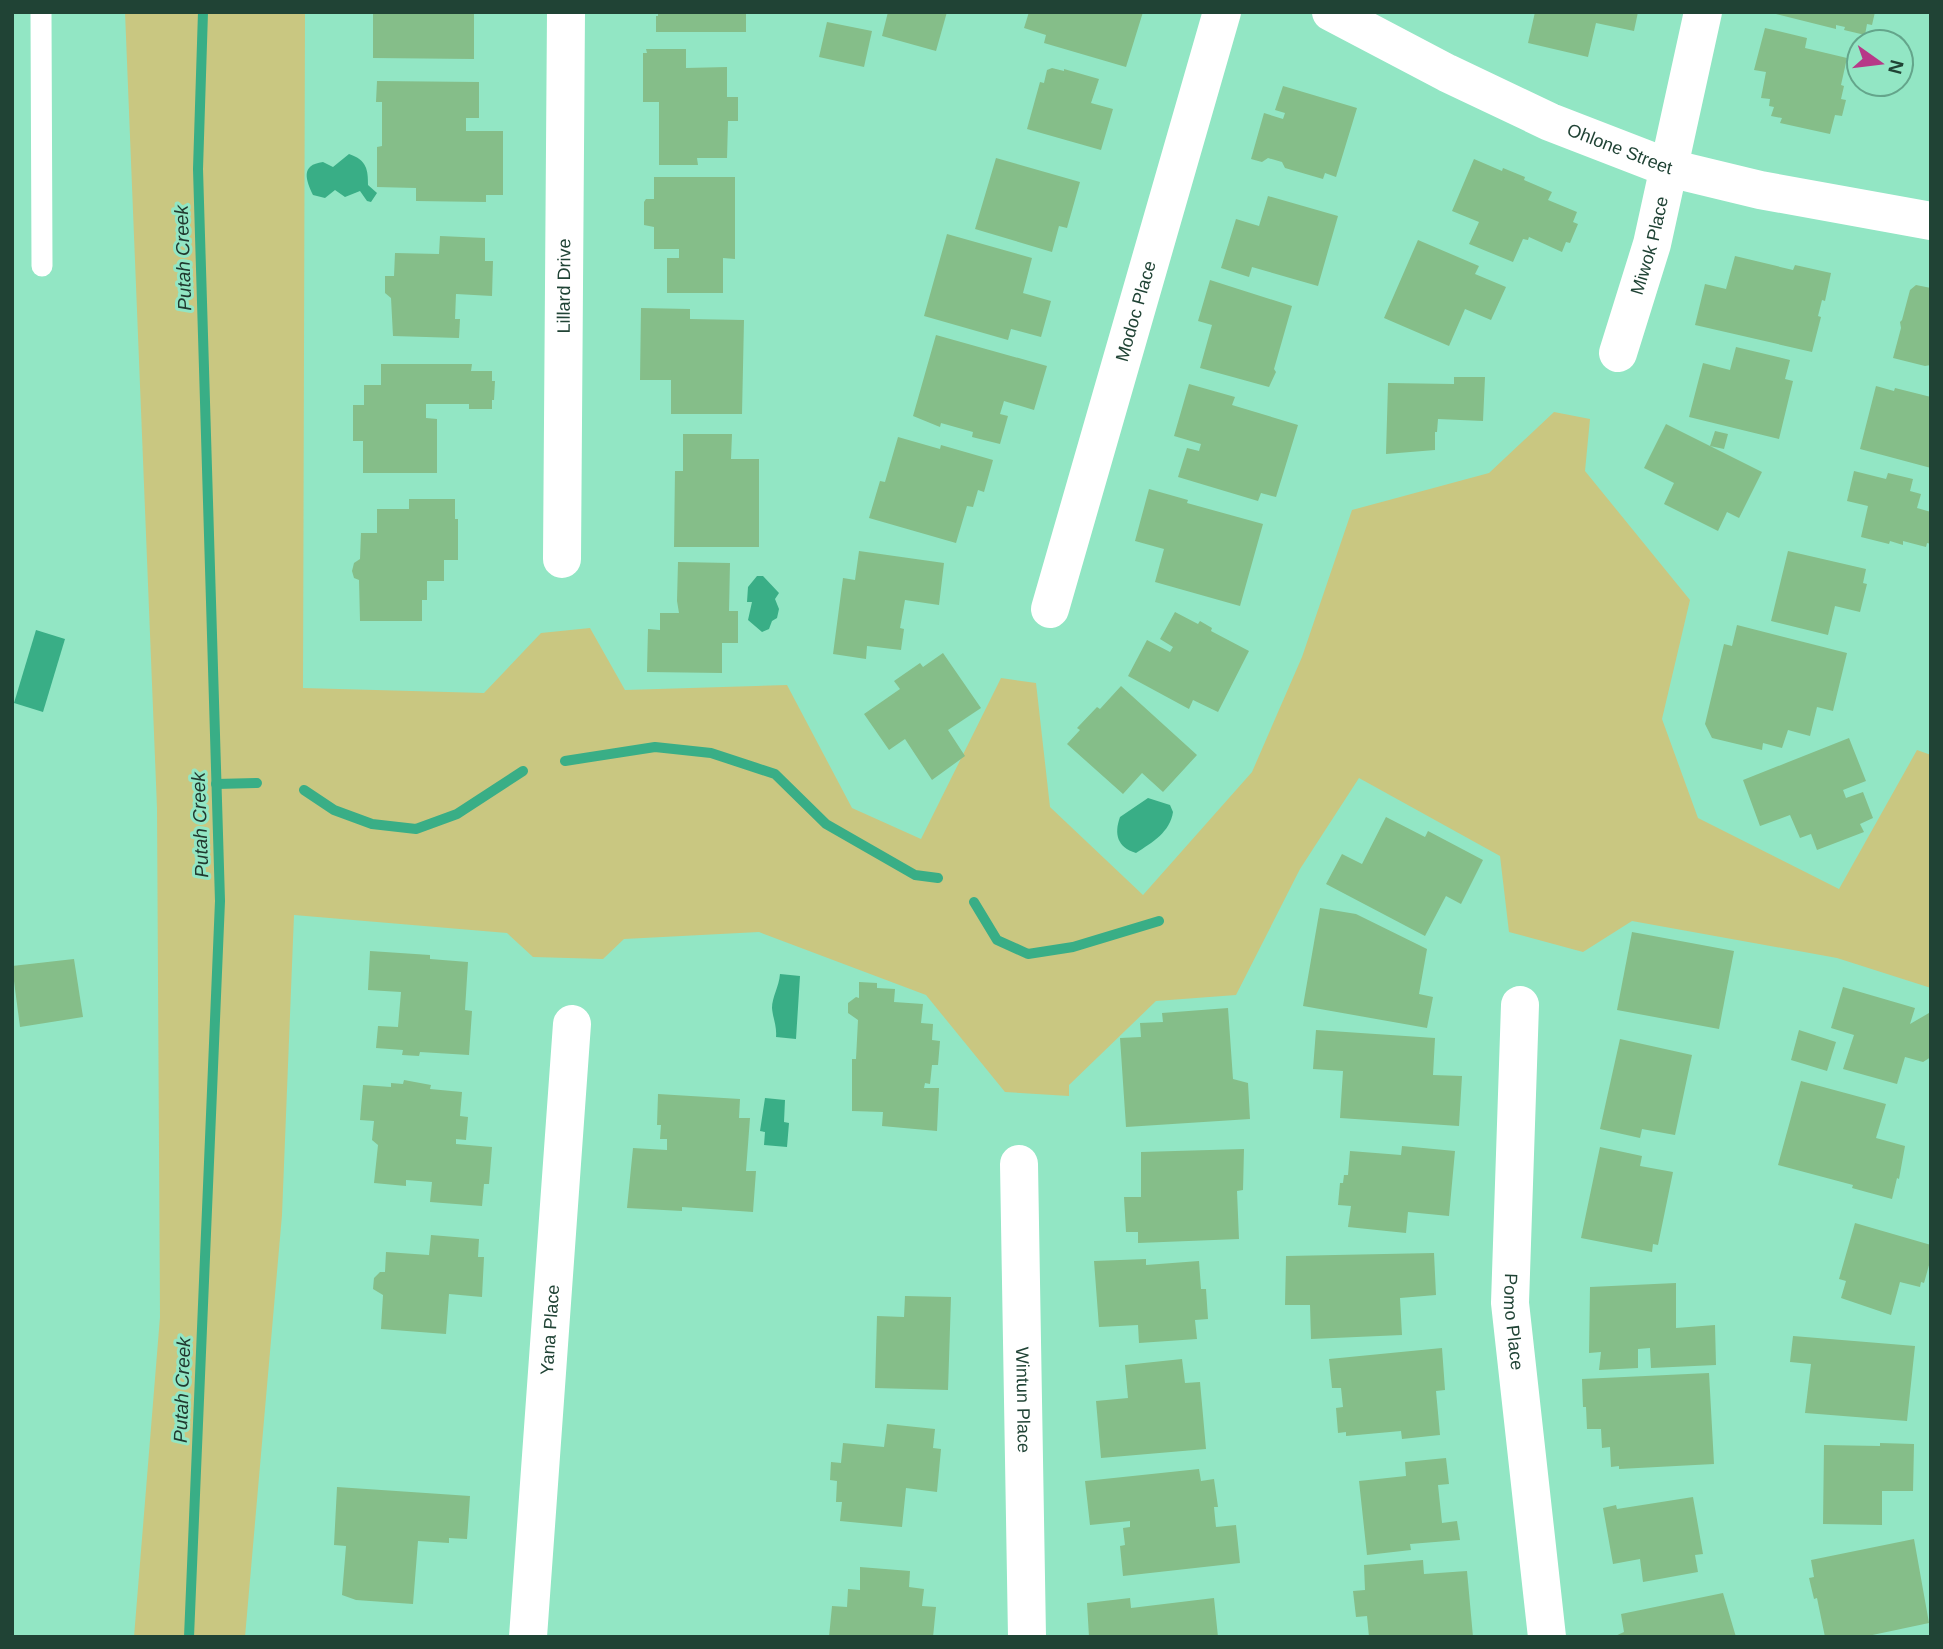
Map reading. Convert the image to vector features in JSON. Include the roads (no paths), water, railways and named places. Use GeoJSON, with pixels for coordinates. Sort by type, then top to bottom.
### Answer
{"type":"FeatureCollection","features":[{"type":"Feature","properties":{"kind":"street","name":"Lillard Drive"},"geometry":{"type":"LineString","coordinates":[[562,559],[566,12]]}},
{"type":"Feature","properties":{"kind":"street","name":"Modoc Place"},"geometry":{"type":"LineString","coordinates":[[1050,609],[1222,12]]}},
{"type":"Feature","properties":{"kind":"street","name":"Ohlone Street"},"geometry":{"type":"LineString","coordinates":[[1331,12],[1447,73],[1550,122],[1669,168],[1760,190],[1931,221]]}},
{"type":"Feature","properties":{"kind":"street","name":"Miwok Place"},"geometry":{"type":"LineString","coordinates":[[1618,353],[1652,244],[1703,12]]}},
{"type":"Feature","properties":{"kind":"street","name":"Pomo Place"},"geometry":{"type":"LineString","coordinates":[[1520,1005],[1510,1303],[1547,1637]]}},
{"type":"Feature","properties":{"kind":"street","name":"Yana Place"},"geometry":{"type":"LineString","coordinates":[[528,1637],[572,1024]]}},
{"type":"Feature","properties":{"kind":"street","name":"Wintun Place"},"geometry":{"type":"LineString","coordinates":[[1019,1164],[1027,1637]]}},
{"type":"Feature","properties":{"kind":"lane"},"geometry":{"type":"LineString","coordinates":[[41,12],[43,266]]}},
{"type":"Feature","properties":{"kind":"waterway","name":"Putah Creek"},"geometry":{"type":"LineString","coordinates":[[189,1637],[220,901],[198,169],[203,12]]}},
{"type":"Feature","properties":{"kind":"waterway"},"geometry":{"type":"LineString","coordinates":[[565,761],[655,747],[711,753],[775,774],[826,824],[915,875],[938,878]]}},
{"type":"Feature","properties":{"kind":"waterway"},"geometry":{"type":"LineString","coordinates":[[304,790],[334,810],[372,824],[416,829],[457,814],[523,771]]}},
{"type":"Feature","properties":{"kind":"waterway"},"geometry":{"type":"LineString","coordinates":[[216,784],[257,783]]}},
{"type":"Feature","properties":{"kind":"waterway"},"geometry":{"type":"LineString","coordinates":[[974,902],[997,940],[1028,954],[1073,947],[1159,921]]}}]}
